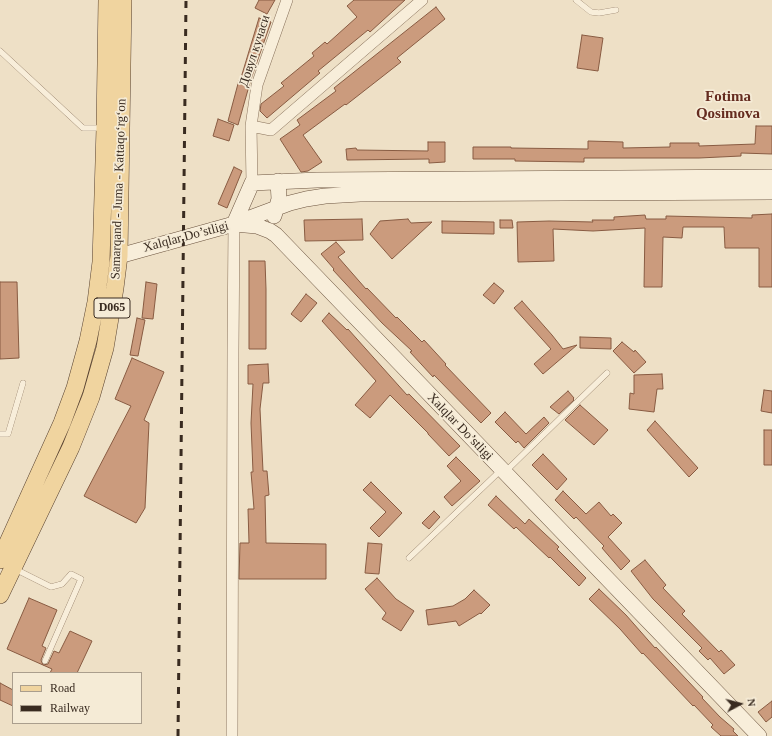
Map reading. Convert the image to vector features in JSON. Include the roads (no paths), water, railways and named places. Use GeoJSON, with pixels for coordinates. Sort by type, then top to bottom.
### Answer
{"type":"FeatureCollection","features":[{"type":"Feature","properties":{"kind":"main road","name":"Samarqand - Juma - Kattaqo‘rg‘on"},"geometry":{"type":"LineString","coordinates":[[0,595],[6,564],[75,388],[88,341],[96,302],[101,262],[107,0]]}},
{"type":"Feature","properties":{"kind":"main road","name":"Samarqand - Juma - Kattaqo‘rg‘on"},"geometry":{"type":"LineString","coordinates":[[6,564],[60,472],[91,397],[105,348],[119,256],[123,0]]}},
{"type":"Feature","properties":{"kind":"street","name":"Довул кучаси"},"geometry":{"type":"LineString","coordinates":[[252,183],[251,126],[257,85],[287,0]]}},
{"type":"Feature","properties":{"kind":"street"},"geometry":{"type":"LineString","coordinates":[[251,126],[271,130],[422,0]]}},
{"type":"Feature","properties":{"kind":"street"},"geometry":{"type":"LineString","coordinates":[[252,183],[278,181],[772,177]]}},
{"type":"Feature","properties":{"kind":"street"},"geometry":{"type":"LineString","coordinates":[[265,226],[273,222],[279,199],[278,181]]}},
{"type":"Feature","properties":{"kind":"street"},"geometry":{"type":"LineString","coordinates":[[232,736],[234,224],[252,183]]}},
{"type":"Feature","properties":{"kind":"street"},"geometry":{"type":"LineString","coordinates":[[252,183],[265,226]]}},
{"type":"Feature","properties":{"kind":"street"},"geometry":{"type":"LineString","coordinates":[[265,226],[276,208],[306,199],[360,194],[772,192]]}},
{"type":"Feature","properties":{"kind":"street","name":"Xalqlar Do’stligi"},"geometry":{"type":"LineString","coordinates":[[119,256],[234,224],[265,226],[759,736]]}},
{"type":"Feature","properties":{"kind":"lane"},"geometry":{"type":"LineString","coordinates":[[576,0],[591,12],[599,13],[616,10]]}},
{"type":"Feature","properties":{"kind":"lane"},"geometry":{"type":"LineString","coordinates":[[0,51],[83,128],[105,128]]}},
{"type":"Feature","properties":{"kind":"lane"},"geometry":{"type":"LineString","coordinates":[[409,558],[606,373]]}},
{"type":"Feature","properties":{"kind":"lane"},"geometry":{"type":"LineString","coordinates":[[0,434],[8,434],[23,383]]}},
{"type":"Feature","properties":{"kind":"lane"},"geometry":{"type":"LineString","coordinates":[[6,564],[51,586],[62,584],[71,574],[81,579],[45,661]]}},
{"type":"Feature","properties":{"kind":"railway"},"geometry":{"type":"LineString","coordinates":[[178,736],[186,0]]}},
{"type":"Feature","properties":{"kind":"district","name":"Fotima Qosimova"},"geometry":{"type":"Point","coordinates":[728,106]}}]}
